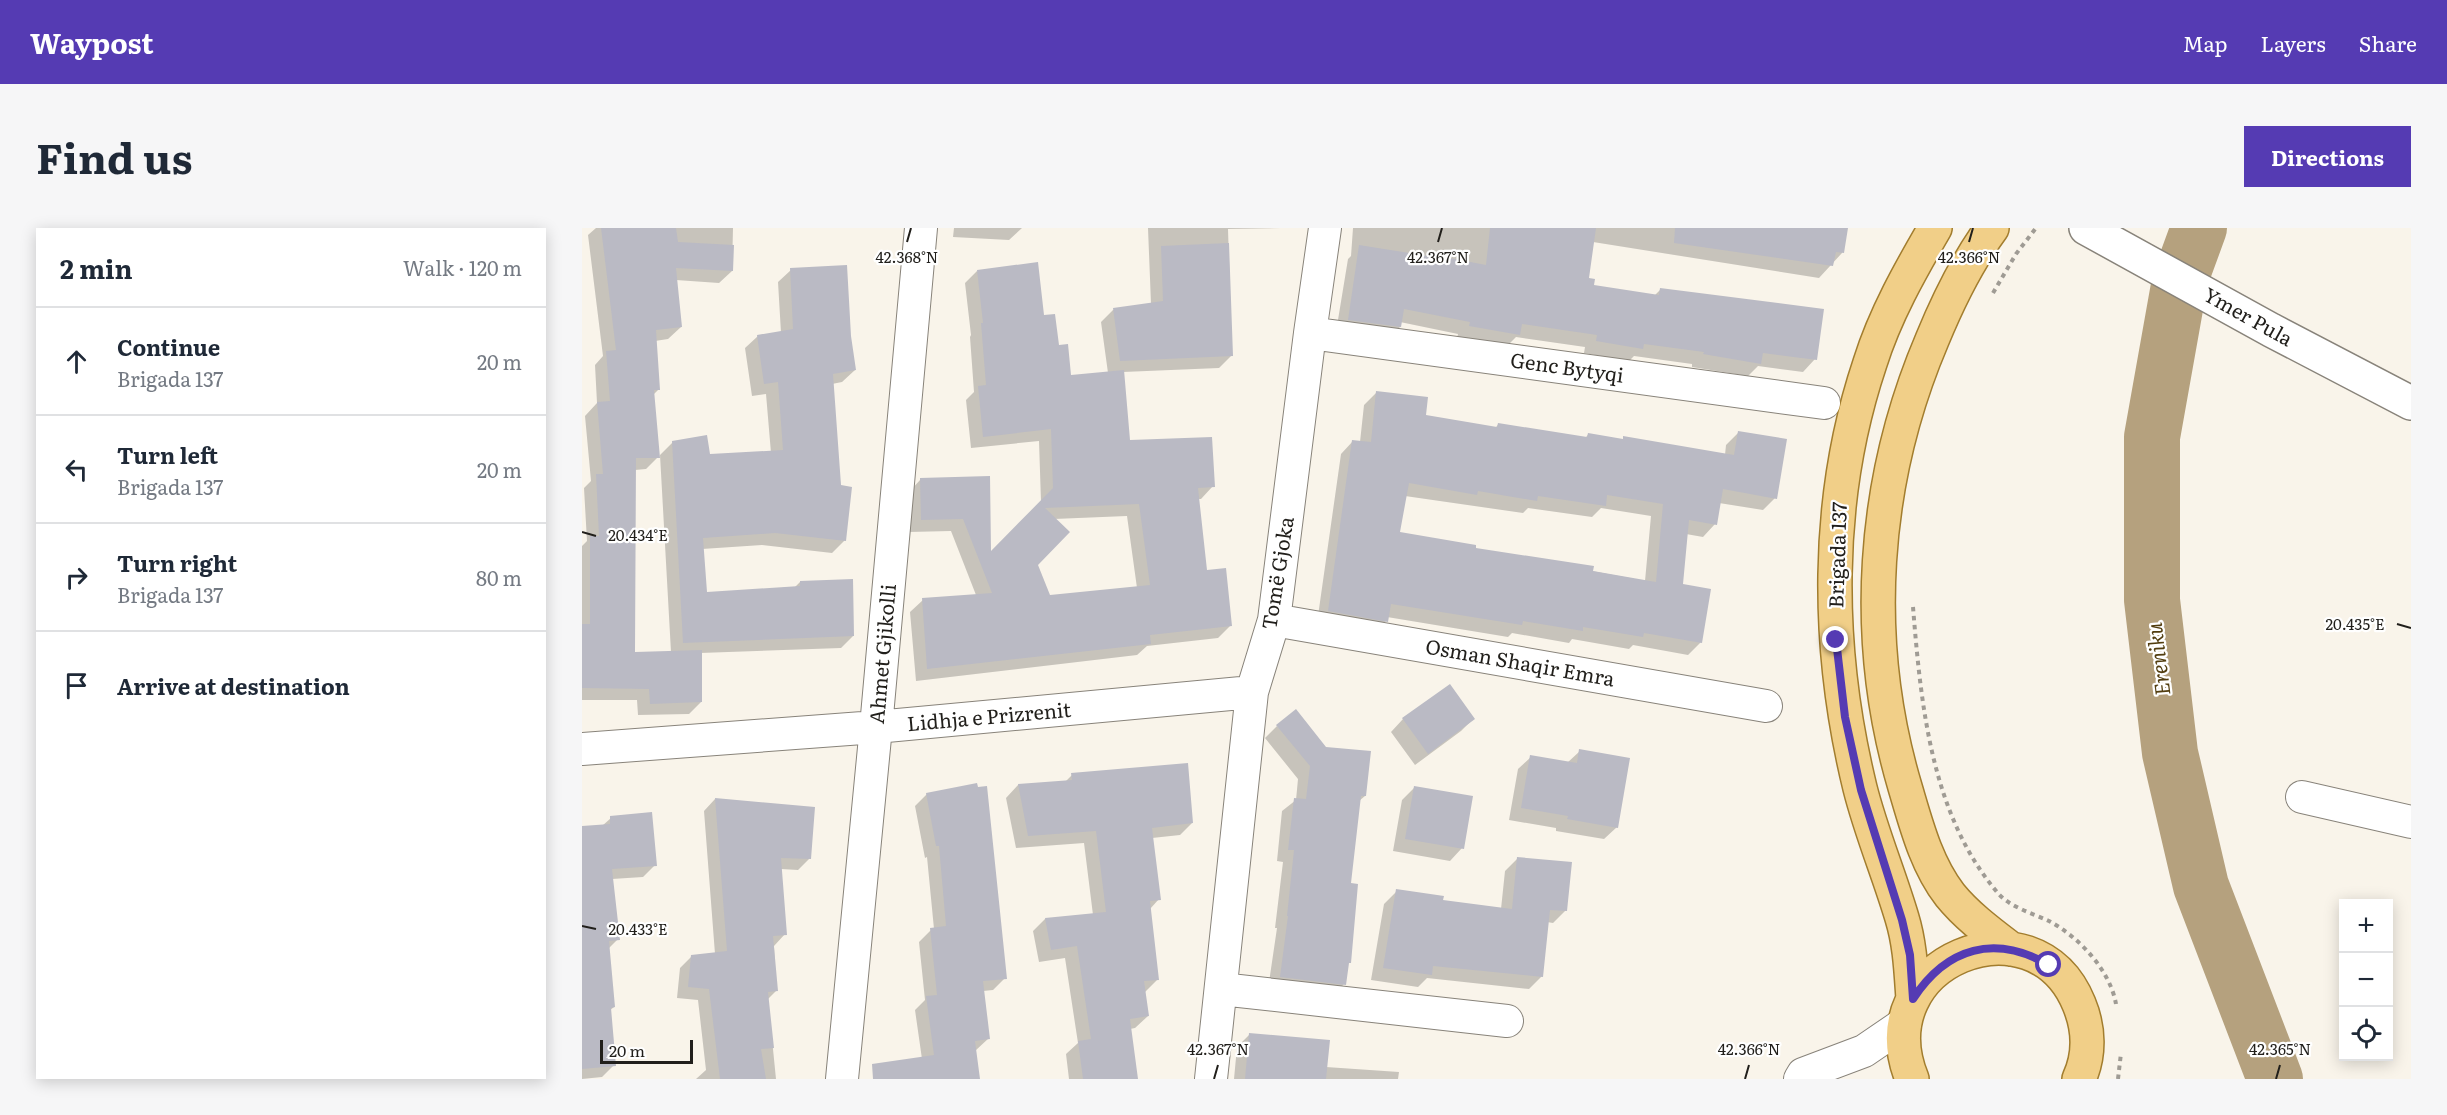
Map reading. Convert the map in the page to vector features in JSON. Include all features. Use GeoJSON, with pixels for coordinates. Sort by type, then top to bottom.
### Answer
{"type":"FeatureCollection","features":[{"type":"Feature","properties":{"kind":"main road","name":"Brigada 137"},"geometry":{"type":"LineString","coordinates":[[1912,1079],[1904,1053],[1909,1011],[1910,955],[1902,920],[1861,790],[1845,717],[1836,640],[1834,556],[1844,458],[1870,362],[1903,285],[1935,228]]}},
{"type":"Feature","properties":{"kind":"main road","name":"Brigada 137"},"geometry":{"type":"LineString","coordinates":[[1992,228],[1946,306],[1916,379],[1902,423],[1883,514],[1877,599],[1881,673],[1892,745],[1923,846],[1950,894],[1979,924],[2011,949]]}},
{"type":"Feature","properties":{"kind":"main road","name":"Brigada 137"},"geometry":{"type":"LineString","coordinates":[[1909,1011],[1931,975],[1954,958],[1972,951],[1991,948],[2011,949],[2031,955],[2049,965],[2064,979],[2076,996],[2084,1016],[2087,1036],[2086,1057],[2080,1078]]}},
{"type":"Feature","properties":{"kind":"street","name":"Ahmet Gjikolli"},"geometry":{"type":"LineString","coordinates":[[842,1079],[921,228]]}},
{"type":"Feature","properties":{"kind":"street","name":"Tomë Gjoka"},"geometry":{"type":"LineString","coordinates":[[1211,1079],[1252,692],[1274,620],[1325,228]]}},
{"type":"Feature","properties":{"kind":"street","name":"Ymer Pula"},"geometry":{"type":"LineString","coordinates":[[2089,230],[2271,330],[2411,403]]}},
{"type":"Feature","properties":{"kind":"street","name":"Genc Bytyqi"},"geometry":{"type":"LineString","coordinates":[[1310,333],[1824,403]]}},
{"type":"Feature","properties":{"kind":"street","name":"Osman Shaqir Emra"},"geometry":{"type":"LineString","coordinates":[[1274,620],[1766,706]]}},
{"type":"Feature","properties":{"kind":"street","name":"Lidhja e Prizrenit"},"geometry":{"type":"LineString","coordinates":[[582,749],[876,727],[1252,692]]}},
{"type":"Feature","properties":{"kind":"street"},"geometry":{"type":"LineString","coordinates":[[2302,797],[2411,822]]}},
{"type":"Feature","properties":{"kind":"street"},"geometry":{"type":"LineString","coordinates":[[1221,989],[1507,1021]]}},
{"type":"Feature","properties":{"kind":"street"},"geometry":{"type":"LineString","coordinates":[[1800,1079],[1803,1074],[1864,1051],[1909,1011]]}},
{"type":"Feature","properties":{"kind":"path"},"geometry":{"type":"LineString","coordinates":[[1992,294],[2016,254],[2036,228]]}},
{"type":"Feature","properties":{"kind":"path"},"geometry":{"type":"LineString","coordinates":[[1913,603],[1920,688],[1933,754],[1948,807],[1974,862],[1999,895],[2071,934],[2097,964],[2114,992],[2117,1010]]}},
{"type":"Feature","properties":{"kind":"path"},"geometry":{"type":"LineString","coordinates":[[2118,1079],[2121,1047]]}},
{"type":"Feature","properties":{"kind":"building"},"geometry":{"type":"Polygon","coordinates":[[[601,228],[676,228],[678,242],[734,245],[733,271],[676,268],[682,327],[656,330],[660,390],[654,390],[660,458],[636,458],[635,652],[702,650],[702,702],[650,704],[649,689],[582,688],[582,624],[590,624],[590,536],[599,536],[596,474],[603,474],[597,402],[610,401],[606,351],[616,350],[601,228]]]}},
{"type":"Feature","properties":{"kind":"building"},"geometry":{"type":"Polygon","coordinates":[[[1490,228],[1596,228],[1589,278],[1595,279],[1594,285],[1659,295],[1660,288],[1824,309],[1817,360],[1763,353],[1761,364],[1703,354],[1704,352],[1644,344],[1643,349],[1596,341],[1597,335],[1522,324],[1520,335],[1469,326],[1470,322],[1404,309],[1401,327],[1348,320],[1359,245],[1428,256],[1429,254],[1486,265],[1490,228]]]}},
{"type":"Feature","properties":{"kind":"building"},"geometry":{"type":"Polygon","coordinates":[[[1675,228],[1848,228],[1844,253],[1836,252],[1833,266],[1674,243],[1675,228]]]}},
{"type":"Feature","properties":{"kind":"building"},"geometry":{"type":"Polygon","coordinates":[[[1229,243],[1233,356],[1120,361],[1113,308],[1163,301],[1161,246],[1229,243]]]}},
{"type":"Feature","properties":{"kind":"building"},"geometry":{"type":"Polygon","coordinates":[[[1038,262],[1044,315],[1055,314],[1059,345],[1068,344],[1071,375],[1124,370],[1130,440],[1212,437],[1215,487],[1198,488],[1207,570],[1226,568],[1232,626],[1150,635],[1151,644],[927,669],[922,598],[992,593],[963,519],[921,520],[920,478],[990,476],[991,551],[1053,488],[1051,429],[983,437],[978,386],[986,385],[981,323],[983,323],[977,270],[1038,262]],[[1139,504],[1045,508],[1070,532],[1038,565],[1050,595],[1150,585],[1139,504]]]}},
{"type":"Feature","properties":{"kind":"building"},"geometry":{"type":"Polygon","coordinates":[[[847,265],[851,336],[856,370],[833,374],[841,485],[852,487],[846,541],[775,533],[703,538],[707,592],[800,586],[800,581],[853,579],[854,636],[683,643],[672,441],[707,435],[710,454],[783,450],[778,382],[764,384],[757,335],[793,329],[790,268],[847,265]]]}},
{"type":"Feature","properties":{"kind":"building"},"geometry":{"type":"Polygon","coordinates":[[[1376,391],[1428,397],[1426,415],[1497,427],[1498,423],[1587,437],[1588,433],[1623,439],[1623,436],[1734,455],[1738,431],[1787,439],[1777,499],[1723,489],[1717,525],[1689,520],[1683,584],[1711,589],[1702,643],[1644,633],[1643,637],[1583,627],[1583,631],[1523,621],[1522,625],[1391,604],[1388,622],[1328,611],[1352,440],[1371,442],[1376,391]],[[1409,483],[1400,532],[1476,545],[1476,548],[1594,566],[1593,571],[1656,582],[1663,504],[1607,495],[1606,506],[1538,496],[1537,501],[1478,491],[1477,495],[1409,483]]]}},
{"type":"Feature","properties":{"kind":"building"},"geometry":{"type":"Polygon","coordinates":[[[1450,684],[1475,719],[1428,754],[1402,718],[1450,684]]]}},
{"type":"Feature","properties":{"kind":"building"},"geometry":{"type":"Polygon","coordinates":[[[1296,709],[1326,747],[1371,751],[1366,796],[1361,796],[1351,883],[1358,884],[1351,963],[1349,963],[1346,985],[1280,977],[1294,850],[1288,850],[1294,798],[1306,799],[1310,766],[1276,725],[1296,709]]]}},
{"type":"Feature","properties":{"kind":"building"},"geometry":{"type":"Polygon","coordinates":[[[1579,749],[1630,758],[1618,828],[1521,808],[1530,755],[1577,763],[1579,749]]]}},
{"type":"Feature","properties":{"kind":"building"},"geometry":{"type":"Polygon","coordinates":[[[1188,763],[1193,823],[1152,828],[1161,900],[1150,901],[1159,980],[1144,981],[1149,1016],[1130,1019],[1138,1079],[1083,1079],[1078,1041],[1091,1039],[1077,946],[1051,950],[1045,918],[1106,912],[1096,831],[1028,836],[1018,784],[1072,780],[1071,773],[1188,763]]]}},
{"type":"Feature","properties":{"kind":"building"},"geometry":{"type":"Polygon","coordinates":[[[977,783],[978,787],[987,786],[1007,979],[983,981],[990,1039],[975,1041],[980,1079],[873,1079],[872,1064],[934,1055],[926,996],[937,995],[930,928],[946,926],[939,846],[936,846],[926,793],[977,783]]]}},
{"type":"Feature","properties":{"kind":"building"},"geometry":{"type":"Polygon","coordinates":[[[1414,786],[1473,796],[1464,849],[1405,839],[1414,786]]]}},
{"type":"Feature","properties":{"kind":"building"},"geometry":{"type":"Polygon","coordinates":[[[715,798],[815,807],[811,859],[781,858],[787,935],[773,936],[778,991],[768,992],[774,1048],[761,1049],[766,1079],[720,1079],[709,989],[688,987],[691,955],[727,951],[715,798]]]}},
{"type":"Feature","properties":{"kind":"building"},"geometry":{"type":"Polygon","coordinates":[[[652,812],[657,866],[612,869],[620,940],[609,941],[615,1007],[611,1008],[616,1066],[582,1069],[582,826],[610,824],[610,816],[652,812]]]}},
{"type":"Feature","properties":{"kind":"building"},"geometry":{"type":"Polygon","coordinates":[[[1517,857],[1572,862],[1567,911],[1550,910],[1543,977],[1433,966],[1432,975],[1383,968],[1396,889],[1444,896],[1443,900],[1512,909],[1517,857]]]}},
{"type":"Feature","properties":{"kind":"building"},"geometry":{"type":"Polygon","coordinates":[[[1249,1033],[1330,1040],[1326,1079],[1245,1079],[1249,1033]]]}},
{"type":"Feature","properties":{"kind":"waterway","name":"Ereniku"},"geometry":{"type":"LineString","coordinates":[[2199,228],[2180,280],[2152,437],[2152,600],[2170,753],[2201,886],[2275,1079]]}},
{"type":"Feature","properties":{"kind":"route"},"geometry":{"type":"LineString","coordinates":[[1836,640],[1845,717],[1861,790],[1902,920],[1910,955],[1913,999],[1924,982],[1938,968],[1972,951],[1991,948],[2011,949],[2031,955],[2049,965]]}}]}
